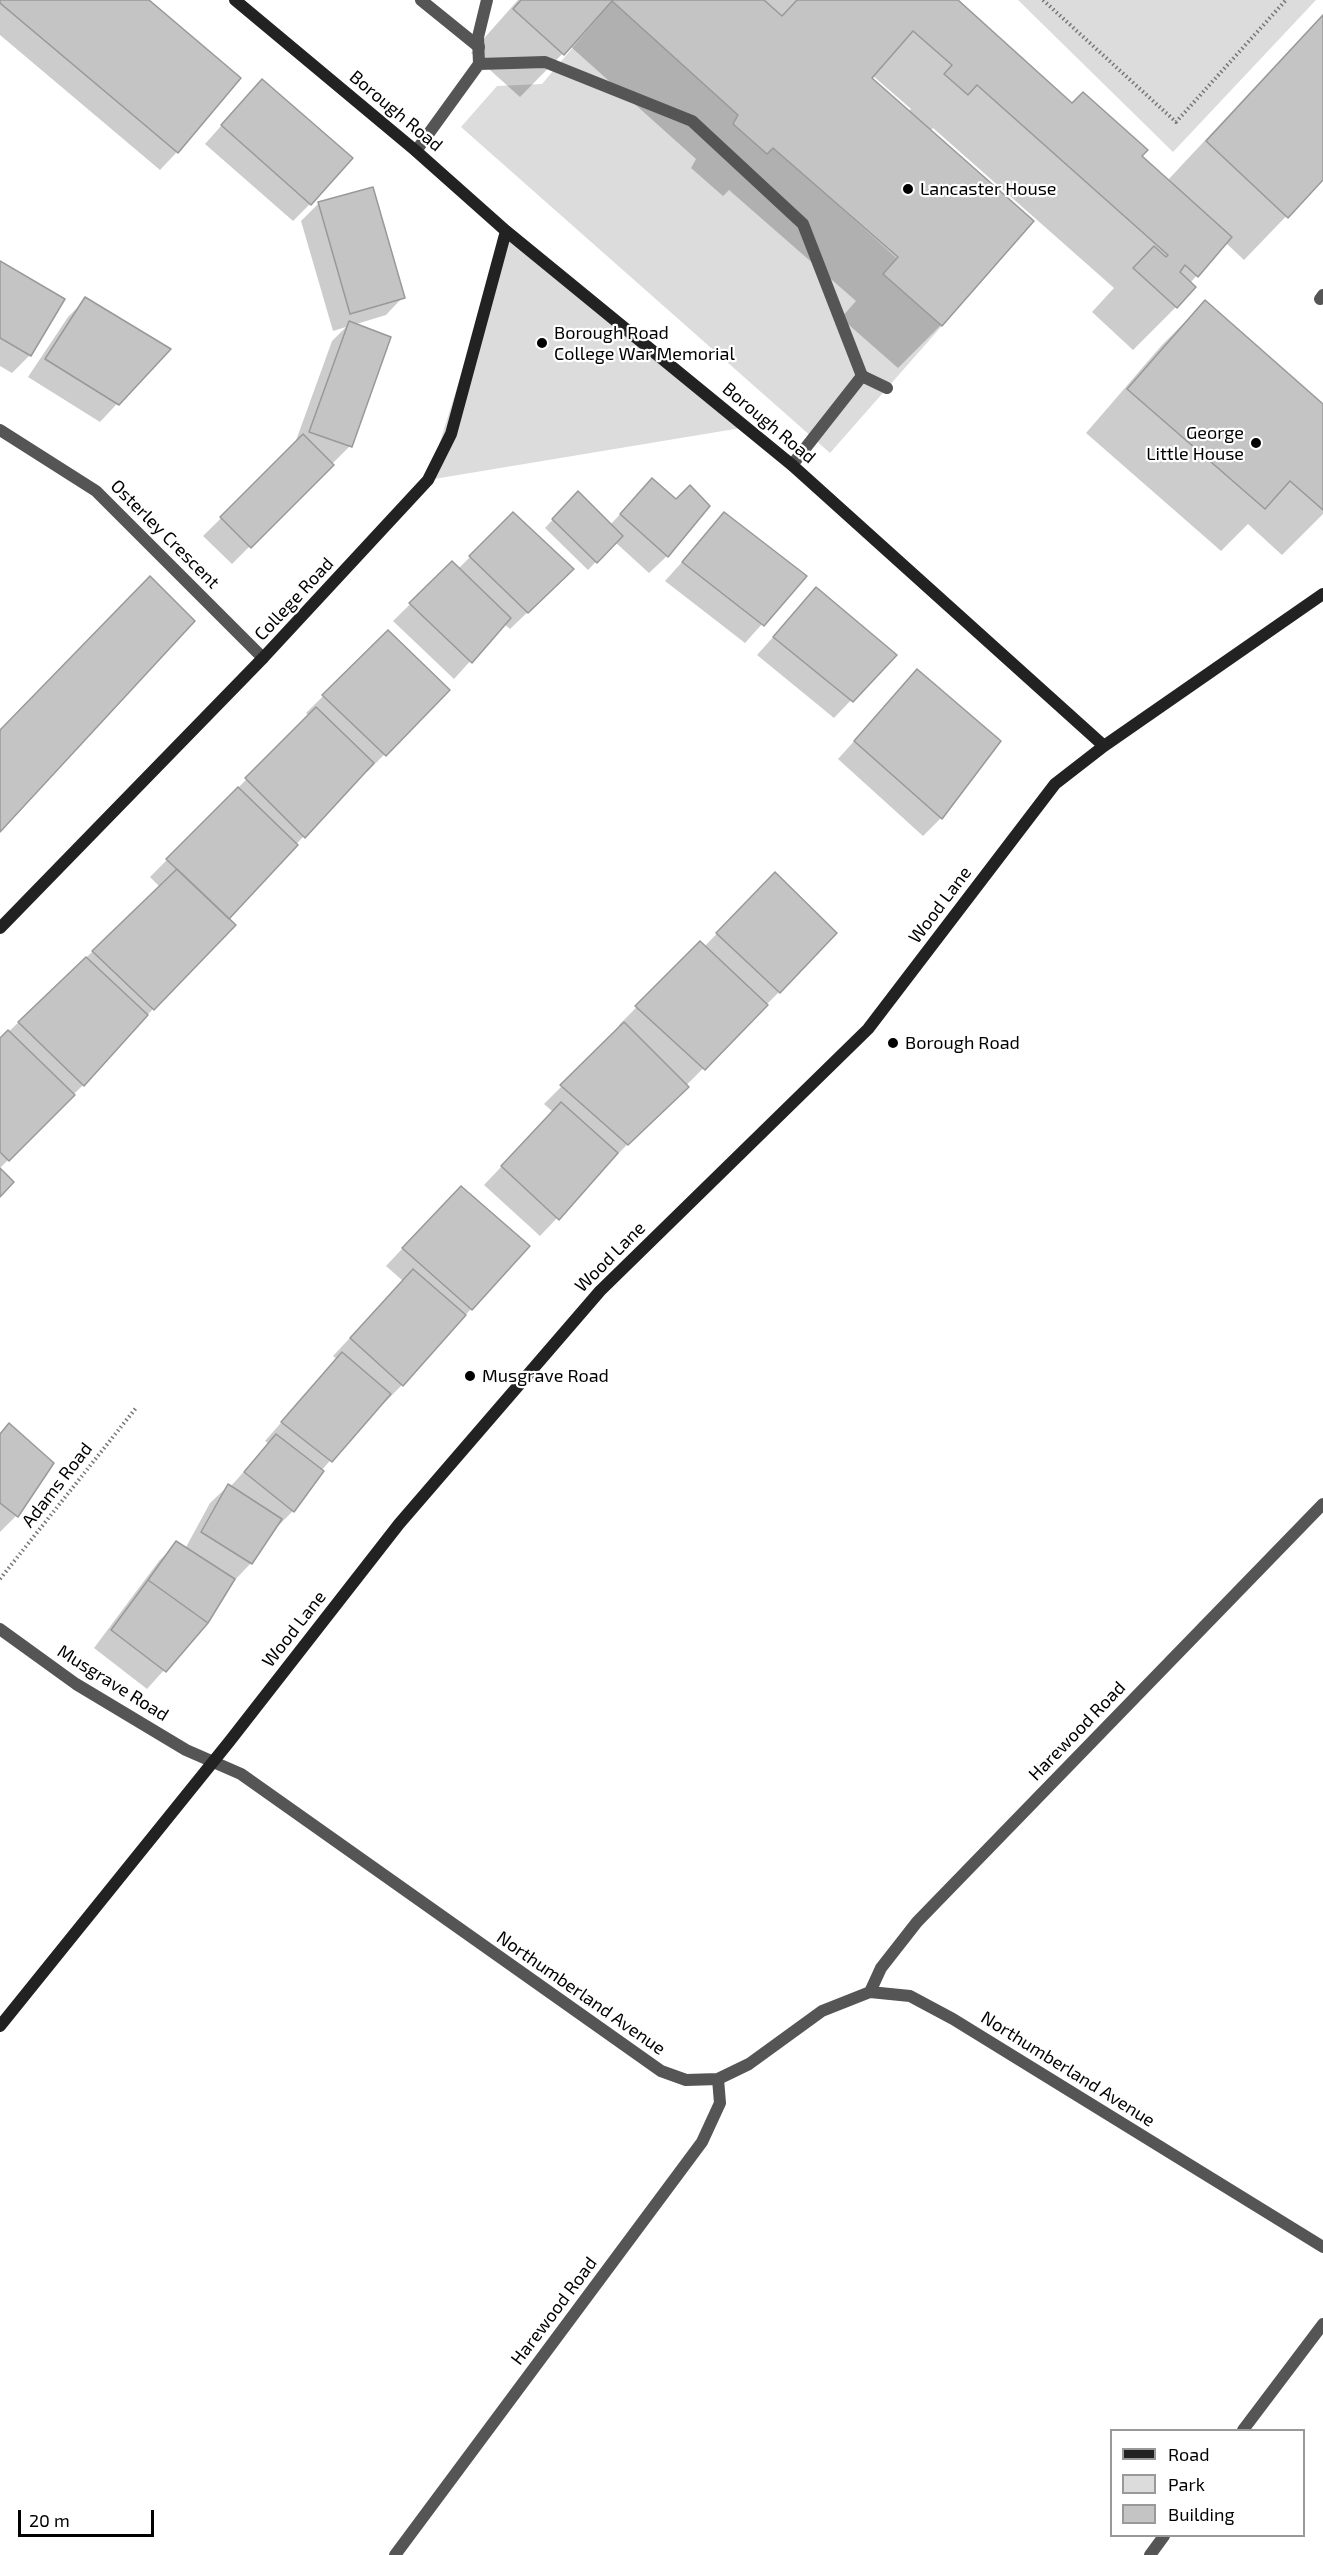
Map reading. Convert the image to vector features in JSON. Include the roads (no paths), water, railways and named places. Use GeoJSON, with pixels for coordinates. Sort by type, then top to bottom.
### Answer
{"type":"FeatureCollection","features":[{"type":"Feature","properties":{"kind":"street","name":"Borough Road"},"geometry":{"type":"LineString","coordinates":[[235,0],[416,151],[506,231],[792,465],[1104,746]]}},
{"type":"Feature","properties":{"kind":"street"},"geometry":{"type":"LineString","coordinates":[[421,0],[479,46]]}},
{"type":"Feature","properties":{"kind":"street"},"geometry":{"type":"LineString","coordinates":[[416,151],[479,64],[478,37],[487,0]]}},
{"type":"Feature","properties":{"kind":"street"},"geometry":{"type":"LineString","coordinates":[[479,64],[545,62],[692,121],[803,224],[862,376],[887,388]]}},
{"type":"Feature","properties":{"kind":"street","name":"College Road"},"geometry":{"type":"LineString","coordinates":[[0,928],[263,658],[428,480],[451,434],[506,231]]}},
{"type":"Feature","properties":{"kind":"street"},"geometry":{"type":"LineString","coordinates":[[792,465],[862,376]]}},
{"type":"Feature","properties":{"kind":"street","name":"Osterley Crescent"},"geometry":{"type":"LineString","coordinates":[[0,430],[96,491],[263,658]]}},
{"type":"Feature","properties":{"kind":"street","name":"Wood Lane"},"geometry":{"type":"LineString","coordinates":[[0,2026],[211,1761],[236,1733],[399,1524],[600,1291],[868,1029],[1055,784],[1104,746],[1323,594]]}},
{"type":"Feature","properties":{"kind":"street","name":"Harewood Road"},"geometry":{"type":"LineString","coordinates":[[870,1992],[881,1968],[917,1922],[1323,1504]]}},
{"type":"Feature","properties":{"kind":"street","name":"Musgrave Road"},"geometry":{"type":"LineString","coordinates":[[0,1629],[76,1684],[186,1750],[211,1761]]}},
{"type":"Feature","properties":{"kind":"street","name":"Northumberland Avenue"},"geometry":{"type":"LineString","coordinates":[[211,1761],[241,1774],[661,2071],[686,2080],[718,2079],[749,2064],[822,2011],[870,1992],[910,1996],[953,2019],[1323,2247]]}},
{"type":"Feature","properties":{"kind":"street","name":"Harewood Road"},"geometry":{"type":"LineString","coordinates":[[394,2555],[702,2142],[720,2103],[718,2079]]}},
{"type":"Feature","properties":{"kind":"street"},"geometry":{"type":"LineString","coordinates":[[1244,2429],[1323,2324]]}},
{"type":"Feature","properties":{"kind":"street"},"geometry":{"type":"LineString","coordinates":[[1150,2555],[1163,2537]]}},
{"type":"Feature","properties":{"kind":"place","name":"Lancaster House"},"geometry":{"type":"Point","coordinates":[908,189]}},
{"type":"Feature","properties":{"kind":"place","name":"Borough Road College War Memorial"},"geometry":{"type":"Point","coordinates":[542,343]}},
{"type":"Feature","properties":{"kind":"place","name":"George Little House"},"geometry":{"type":"Point","coordinates":[1256,443]}},
{"type":"Feature","properties":{"kind":"place","name":"Borough Road"},"geometry":{"type":"Point","coordinates":[893,1043]}},
{"type":"Feature","properties":{"kind":"place","name":"Musgrave Road"},"geometry":{"type":"Point","coordinates":[470,1376]}}]}
